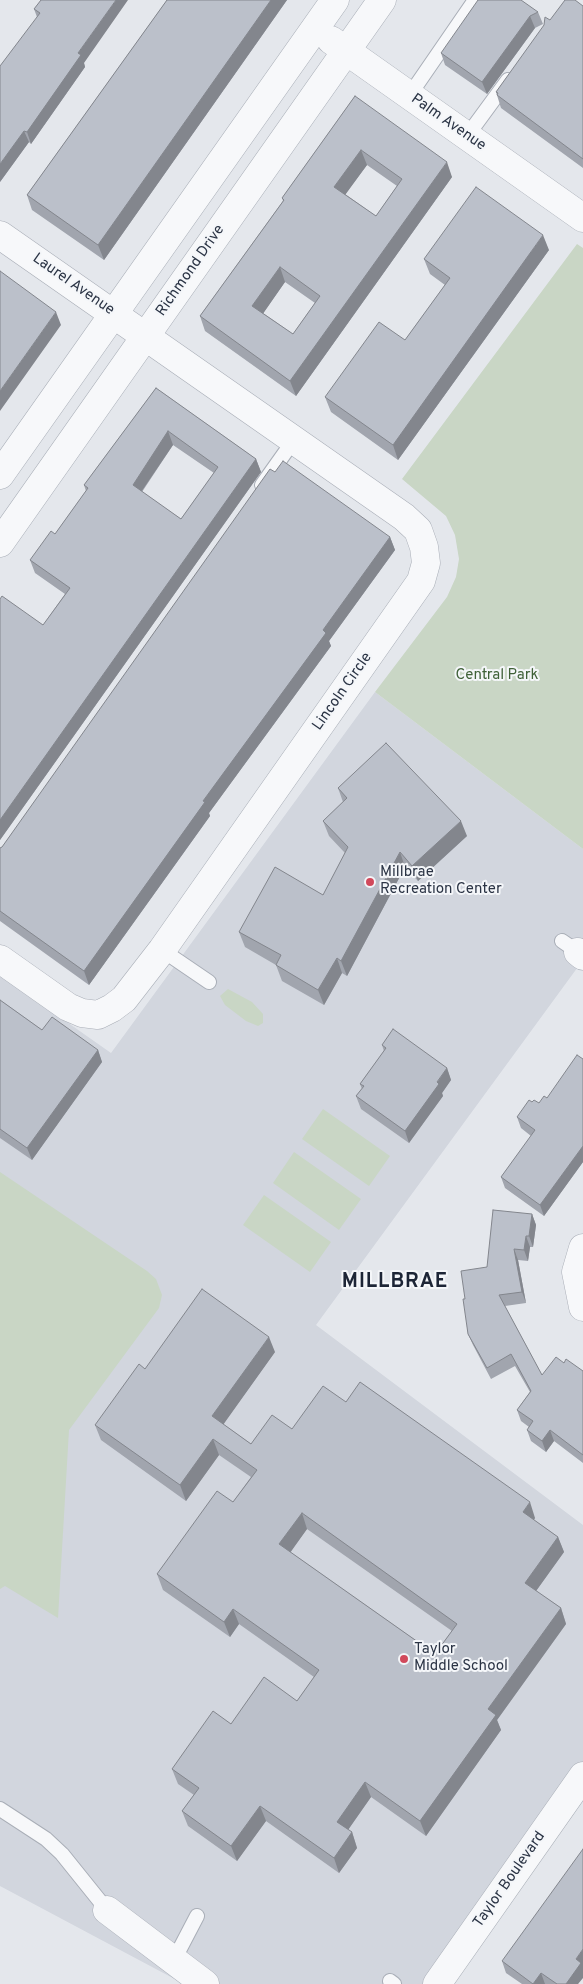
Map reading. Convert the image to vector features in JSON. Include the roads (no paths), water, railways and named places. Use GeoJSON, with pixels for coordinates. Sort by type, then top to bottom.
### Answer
{"type":"FeatureCollection","features":[{"type":"Feature","properties":{"kind":"street"},"geometry":{"type":"LineString","coordinates":[[0,475],[335,0]]}},
{"type":"Feature","properties":{"kind":"street","name":"Richmond Drive"},"geometry":{"type":"LineString","coordinates":[[0,543],[382,0]]}},
{"type":"Feature","properties":{"kind":"street","name":"Palm Avenue"},"geometry":{"type":"LineString","coordinates":[[314,29],[583,218]]}},
{"type":"Feature","properties":{"kind":"street","name":"Laurel Avenue"},"geometry":{"type":"LineString","coordinates":[[0,235],[145,336]]}},
{"type":"Feature","properties":{"kind":"street","name":"Lincoln Circle"},"geometry":{"type":"LineString","coordinates":[[0,959],[68,1007],[82,1013],[98,1015],[124,999],[162,950],[421,580],[426,563],[424,547],[418,530],[404,517],[145,336]]}},
{"type":"Feature","properties":{"kind":"street"},"geometry":{"type":"LineString","coordinates":[[579,1260],[583,1306]]}},
{"type":"Feature","properties":{"kind":"street","name":"Taylor Boulevard"},"geometry":{"type":"LineString","coordinates":[[437,1984],[583,1776]]}},
{"type":"Feature","properties":{"kind":"street"},"geometry":{"type":"LineString","coordinates":[[107,1910],[205,1984]]}},
{"type":"Feature","properties":{"kind":"lane"},"geometry":{"type":"LineString","coordinates":[[409,96],[475,0]]}},
{"type":"Feature","properties":{"kind":"lane"},"geometry":{"type":"LineString","coordinates":[[467,136],[519,65]]}},
{"type":"Feature","properties":{"kind":"lane"},"geometry":{"type":"LineString","coordinates":[[253,497],[294,440]]}},
{"type":"Feature","properties":{"kind":"lane"},"geometry":{"type":"LineString","coordinates":[[162,950],[209,982]]}},
{"type":"Feature","properties":{"kind":"lane"},"geometry":{"type":"LineString","coordinates":[[0,1809],[46,1839],[62,1854],[107,1910]]}},
{"type":"Feature","properties":{"kind":"lane"},"geometry":{"type":"LineString","coordinates":[[174,1960],[196,1916]]}},
{"type":"Feature","properties":{"kind":"place","name":"Millbrae Recreation Center"},"geometry":{"type":"Point","coordinates":[370,882]}},
{"type":"Feature","properties":{"kind":"place","name":"Taylor Middle School"},"geometry":{"type":"Point","coordinates":[404,1659]}},
{"type":"Feature","properties":{"kind":"district","name":"MILLBRAE"},"geometry":{"type":"Point","coordinates":[395,1283]}},
{"type":"Feature","properties":{"kind":"park label","name":"Central Park"},"geometry":{"type":"Point","coordinates":[497,676]}}]}
